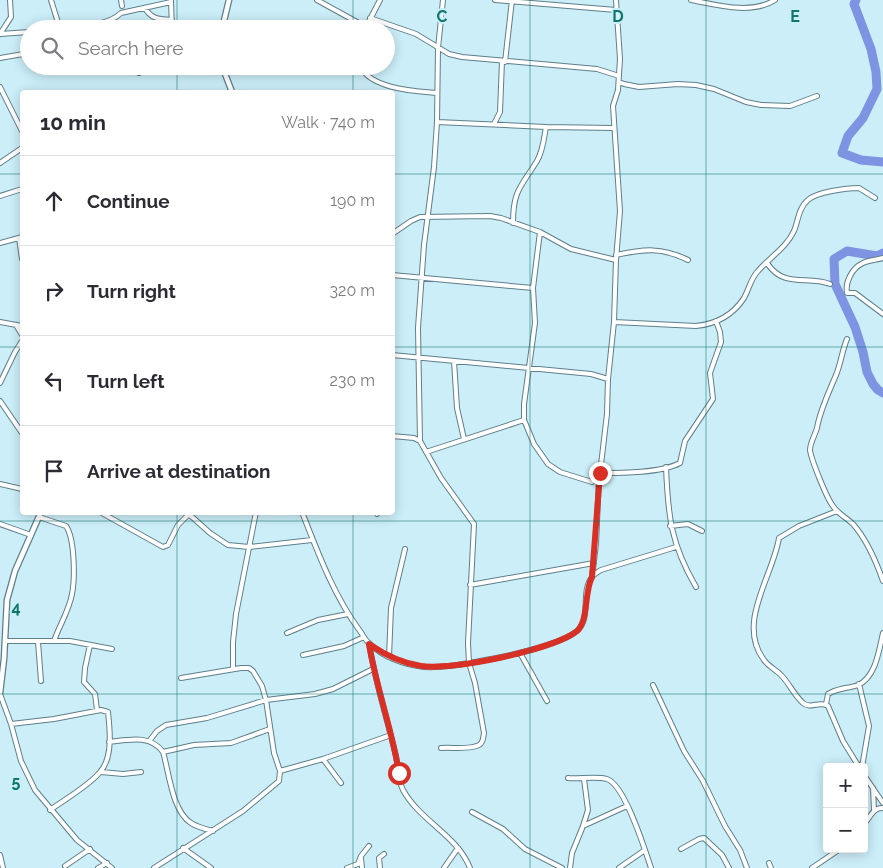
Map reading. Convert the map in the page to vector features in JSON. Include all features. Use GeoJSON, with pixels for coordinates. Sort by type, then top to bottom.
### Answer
{"type":"FeatureCollection","features":[{"type":"Feature","properties":{"kind":"street"},"geometry":{"type":"LineString","coordinates":[[0,34],[11,17],[10,0]]}},
{"type":"Feature","properties":{"kind":"street"},"geometry":{"type":"LineString","coordinates":[[51,0],[57,20]]}},
{"type":"Feature","properties":{"kind":"street"},"geometry":{"type":"LineString","coordinates":[[121,0],[122,6]]}},
{"type":"Feature","properties":{"kind":"street"},"geometry":{"type":"LineString","coordinates":[[224,20],[229,0]]}},
{"type":"Feature","properties":{"kind":"street"},"geometry":{"type":"LineString","coordinates":[[317,0],[352,20]]}},
{"type":"Feature","properties":{"kind":"street"},"geometry":{"type":"LineString","coordinates":[[376,20],[370,18],[380,0]]}},
{"type":"Feature","properties":{"kind":"street"},"geometry":{"type":"LineString","coordinates":[[441,748],[479,745],[483,741],[484,733],[477,690],[469,663],[468,627],[474,524],[452,495],[420,441],[418,328],[437,122],[438,48],[444,0]]}},
{"type":"Feature","properties":{"kind":"street"},"geometry":{"type":"LineString","coordinates":[[495,0],[616,10]]}},
{"type":"Feature","properties":{"kind":"street"},"geometry":{"type":"LineString","coordinates":[[303,515],[318,555],[348,614],[369,644],[389,657],[406,664],[424,667],[447,666],[520,653],[566,637],[578,630],[582,624],[588,585],[592,577],[594,563],[599,478],[608,414],[608,379],[614,322],[620,211],[613,106],[619,82],[619,24],[616,0]]}},
{"type":"Feature","properties":{"kind":"street"},"geometry":{"type":"LineString","coordinates":[[691,0],[736,7],[762,6],[775,0]]}},
{"type":"Feature","properties":{"kind":"street"},"geometry":{"type":"LineString","coordinates":[[108,20],[121,13],[171,1],[172,20],[154,18],[144,8]]}},
{"type":"Feature","properties":{"kind":"street"},"geometry":{"type":"LineString","coordinates":[[494,124],[500,112],[503,61],[511,1]]}},
{"type":"Feature","properties":{"kind":"street"},"geometry":{"type":"LineString","coordinates":[[395,27],[416,34],[449,54],[462,57],[597,69],[619,76]]}},
{"type":"Feature","properties":{"kind":"street"},"geometry":{"type":"LineString","coordinates":[[0,34],[20,33]]}},
{"type":"Feature","properties":{"kind":"street"},"geometry":{"type":"LineString","coordinates":[[0,58],[20,55]]}},
{"type":"Feature","properties":{"kind":"street"},"geometry":{"type":"LineString","coordinates":[[225,75],[231,90]]}},
{"type":"Feature","properties":{"kind":"street"},"geometry":{"type":"LineString","coordinates":[[367,75],[395,88],[436,93]]}},
{"type":"Feature","properties":{"kind":"street"},"geometry":{"type":"LineString","coordinates":[[619,82],[639,87],[671,84],[696,85],[714,89],[746,102],[761,104],[790,106],[817,96]]}},
{"type":"Feature","properties":{"kind":"street"},"geometry":{"type":"LineString","coordinates":[[0,87],[20,127]]}},
{"type":"Feature","properties":{"kind":"street"},"geometry":{"type":"LineString","coordinates":[[437,122],[614,128]]}},
{"type":"Feature","properties":{"kind":"street"},"geometry":{"type":"LineString","coordinates":[[513,223],[516,194],[537,161],[546,127]]}},
{"type":"Feature","properties":{"kind":"street"},"geometry":{"type":"LineString","coordinates":[[0,163],[20,149]]}},
{"type":"Feature","properties":{"kind":"street"},"geometry":{"type":"LineString","coordinates":[[614,322],[696,326],[707,325],[725,317],[744,298],[758,271],[786,244],[794,231],[804,204],[809,198],[820,194],[859,188],[875,198]]}},
{"type":"Feature","properties":{"kind":"street"},"geometry":{"type":"LineString","coordinates":[[0,196],[20,190]]}},
{"type":"Feature","properties":{"kind":"street"},"geometry":{"type":"LineString","coordinates":[[395,232],[416,218],[490,216],[540,232],[571,250],[616,258],[644,250],[657,250],[666,251],[688,260]]}},
{"type":"Feature","properties":{"kind":"street"},"geometry":{"type":"LineString","coordinates":[[540,232],[533,288],[535,323],[524,404],[524,420],[534,444],[548,464],[560,472],[586,481],[592,482],[599,478]]}},
{"type":"Feature","properties":{"kind":"street"},"geometry":{"type":"LineString","coordinates":[[0,243],[20,237]]}},
{"type":"Feature","properties":{"kind":"street"},"geometry":{"type":"LineString","coordinates":[[883,258],[862,263],[852,273],[846,287],[847,294],[854,293],[883,314]]}},
{"type":"Feature","properties":{"kind":"street"},"geometry":{"type":"LineString","coordinates":[[766,264],[771,270],[784,278],[821,281],[830,284]]}},
{"type":"Feature","properties":{"kind":"street"},"geometry":{"type":"LineString","coordinates":[[395,275],[533,288]]}},
{"type":"Feature","properties":{"kind":"street"},"geometry":{"type":"LineString","coordinates":[[600,473],[640,471],[680,463],[685,442],[712,399],[710,373],[720,342],[720,332],[716,321]]}},
{"type":"Feature","properties":{"kind":"street"},"geometry":{"type":"LineString","coordinates":[[0,322],[20,326]]}},
{"type":"Feature","properties":{"kind":"street"},"geometry":{"type":"LineString","coordinates":[[16,325],[20,332]]}},
{"type":"Feature","properties":{"kind":"street"},"geometry":{"type":"LineString","coordinates":[[847,339],[836,376],[817,421],[817,428],[810,451],[823,488],[837,511],[858,530],[883,581]]}},
{"type":"Feature","properties":{"kind":"street"},"geometry":{"type":"LineString","coordinates":[[0,383],[2,372],[20,345]]}},
{"type":"Feature","properties":{"kind":"street"},"geometry":{"type":"LineString","coordinates":[[395,355],[591,374],[608,379]]}},
{"type":"Feature","properties":{"kind":"street"},"geometry":{"type":"LineString","coordinates":[[454,361],[457,408],[464,439]]}},
{"type":"Feature","properties":{"kind":"street"},"geometry":{"type":"LineString","coordinates":[[0,401],[20,430]]}},
{"type":"Feature","properties":{"kind":"street"},"geometry":{"type":"LineString","coordinates":[[0,414],[6,412]]}},
{"type":"Feature","properties":{"kind":"street"},"geometry":{"type":"LineString","coordinates":[[426,452],[524,420]]}},
{"type":"Feature","properties":{"kind":"street"},"geometry":{"type":"LineString","coordinates":[[395,436],[414,438],[420,441]]}},
{"type":"Feature","properties":{"kind":"street"},"geometry":{"type":"LineString","coordinates":[[666,467],[667,508],[670,526],[676,547],[696,587]]}},
{"type":"Feature","properties":{"kind":"street"},"geometry":{"type":"LineString","coordinates":[[0,484],[20,489]]}},
{"type":"Feature","properties":{"kind":"street"},"geometry":{"type":"LineString","coordinates":[[826,704],[812,706],[803,703],[780,674],[765,662],[757,646],[754,625],[759,597],[779,538],[799,526],[837,511]]}},
{"type":"Feature","properties":{"kind":"street"},"geometry":{"type":"LineString","coordinates":[[54,642],[72,593],[72,547],[70,534],[66,526],[40,515],[14,576],[2,622],[5,642],[0,694],[11,724],[17,750],[26,774],[35,790],[77,840],[112,868]]}},
{"type":"Feature","properties":{"kind":"street"},"geometry":{"type":"LineString","coordinates":[[105,515],[163,547],[168,545],[178,525],[188,515],[219,541],[228,545],[249,547],[312,540]]}},
{"type":"Feature","properties":{"kind":"street"},"geometry":{"type":"LineString","coordinates":[[233,669],[234,630],[255,515]]}},
{"type":"Feature","properties":{"kind":"street"},"geometry":{"type":"LineString","coordinates":[[0,524],[31,535]]}},
{"type":"Feature","properties":{"kind":"street"},"geometry":{"type":"LineString","coordinates":[[670,526],[688,524],[702,531]]}},
{"type":"Feature","properties":{"kind":"street"},"geometry":{"type":"LineString","coordinates":[[592,577],[601,570],[676,547]]}},
{"type":"Feature","properties":{"kind":"street"},"geometry":{"type":"LineString","coordinates":[[389,657],[391,608],[405,550]]}},
{"type":"Feature","properties":{"kind":"street"},"geometry":{"type":"LineString","coordinates":[[470,585],[594,563]]}},
{"type":"Feature","properties":{"kind":"street"},"geometry":{"type":"LineString","coordinates":[[287,634],[318,620],[348,614]]}},
{"type":"Feature","properties":{"kind":"street"},"geometry":{"type":"LineString","coordinates":[[856,763],[826,704],[828,694],[866,680],[873,668],[883,633]]}},
{"type":"Feature","properties":{"kind":"street"},"geometry":{"type":"LineString","coordinates":[[303,655],[344,646],[364,637]]}},
{"type":"Feature","properties":{"kind":"street"},"geometry":{"type":"LineString","coordinates":[[5,642],[70,641],[112,649]]}},
{"type":"Feature","properties":{"kind":"street"},"geometry":{"type":"LineString","coordinates":[[38,642],[41,681]]}},
{"type":"Feature","properties":{"kind":"street"},"geometry":{"type":"LineString","coordinates":[[369,644],[373,669],[391,735],[402,789],[426,818],[458,848],[466,858],[470,868]]}},
{"type":"Feature","properties":{"kind":"street"},"geometry":{"type":"LineString","coordinates":[[90,645],[84,668],[84,682],[95,694],[97,710]]}},
{"type":"Feature","properties":{"kind":"street"},"geometry":{"type":"LineString","coordinates":[[520,653],[547,700]]}},
{"type":"Feature","properties":{"kind":"street"},"geometry":{"type":"LineString","coordinates":[[154,868],[243,811],[279,781],[280,771],[274,753],[266,700],[262,686],[253,671],[246,668],[233,669],[181,678]]}},
{"type":"Feature","properties":{"kind":"street"},"geometry":{"type":"LineString","coordinates":[[150,740],[157,731],[166,725],[207,718],[266,700],[315,694],[333,689],[373,669]]}},
{"type":"Feature","properties":{"kind":"street"},"geometry":{"type":"LineString","coordinates":[[859,684],[869,726],[863,763]]}},
{"type":"Feature","properties":{"kind":"street"},"geometry":{"type":"LineString","coordinates":[[653,685],[684,751],[703,781],[748,868]]}},
{"type":"Feature","properties":{"kind":"street"},"geometry":{"type":"LineString","coordinates":[[11,724],[48,720],[97,710],[108,712],[109,742],[106,762],[101,772],[50,810]]}},
{"type":"Feature","properties":{"kind":"street"},"geometry":{"type":"LineString","coordinates":[[163,752],[194,745],[231,743],[270,729]]}},
{"type":"Feature","properties":{"kind":"street"},"geometry":{"type":"LineString","coordinates":[[280,771],[323,759],[391,735]]}},
{"type":"Feature","properties":{"kind":"street"},"geometry":{"type":"LineString","coordinates":[[109,742],[136,739],[150,740],[159,747],[163,752],[181,814],[190,822],[212,831]]}},
{"type":"Feature","properties":{"kind":"street"},"geometry":{"type":"LineString","coordinates":[[323,759],[341,783]]}},
{"type":"Feature","properties":{"kind":"street"},"geometry":{"type":"LineString","coordinates":[[101,772],[123,774],[141,772]]}},
{"type":"Feature","properties":{"kind":"street"},"geometry":{"type":"LineString","coordinates":[[568,778],[606,778],[618,788],[638,828],[651,868]]}},
{"type":"Feature","properties":{"kind":"street"},"geometry":{"type":"LineString","coordinates":[[570,868],[572,853],[588,810],[584,779]]}},
{"type":"Feature","properties":{"kind":"street"},"geometry":{"type":"LineString","coordinates":[[868,780],[883,803]]}},
{"type":"Feature","properties":{"kind":"street"},"geometry":{"type":"LineString","coordinates":[[872,786],[874,811]]}},
{"type":"Feature","properties":{"kind":"street"},"geometry":{"type":"LineString","coordinates":[[583,826],[627,806]]}},
{"type":"Feature","properties":{"kind":"street"},"geometry":{"type":"LineString","coordinates":[[868,819],[878,808],[883,808]]}},
{"type":"Feature","properties":{"kind":"street"},"geometry":{"type":"LineString","coordinates":[[472,812],[503,829],[525,849],[562,868]]}},
{"type":"Feature","properties":{"kind":"street"},"geometry":{"type":"LineString","coordinates":[[681,849],[704,838],[722,855],[729,868]]}},
{"type":"Feature","properties":{"kind":"street"},"geometry":{"type":"LineString","coordinates":[[347,868],[358,864],[361,856],[369,846]]}},
{"type":"Feature","properties":{"kind":"street"},"geometry":{"type":"LineString","coordinates":[[183,848],[211,868]]}},
{"type":"Feature","properties":{"kind":"street"},"geometry":{"type":"LineString","coordinates":[[444,868],[458,848]]}},
{"type":"Feature","properties":{"kind":"street"},"geometry":{"type":"LineString","coordinates":[[65,866],[90,850]]}},
{"type":"Feature","properties":{"kind":"street"},"geometry":{"type":"LineString","coordinates":[[619,868],[645,850]]}},
{"type":"Feature","properties":{"kind":"street"},"geometry":{"type":"LineString","coordinates":[[814,867],[834,853]]}},
{"type":"Feature","properties":{"kind":"street"},"geometry":{"type":"LineString","coordinates":[[380,868],[379,858],[384,854]]}},
{"type":"Feature","properties":{"kind":"street"},"geometry":{"type":"LineString","coordinates":[[0,855],[3,868]]}},
{"type":"Feature","properties":{"kind":"street"},"geometry":{"type":"LineString","coordinates":[[361,856],[362,868]]}},
{"type":"Feature","properties":{"kind":"street"},"geometry":{"type":"LineString","coordinates":[[98,868],[107,863]]}},
{"type":"Feature","properties":{"kind":"street"},"geometry":{"type":"LineString","coordinates":[[769,863],[771,868]]}},
{"type":"Feature","properties":{"kind":"waterway"},"geometry":{"type":"LineString","coordinates":[[856,0],[854,4],[871,49],[876,72],[877,89],[863,118],[848,136],[842,153],[861,160],[883,162]]}},
{"type":"Feature","properties":{"kind":"waterway"},"geometry":{"type":"LineString","coordinates":[[883,253],[877,256],[847,251],[834,259],[835,284],[855,327],[867,372],[873,384],[883,393]]}},
{"type":"Feature","properties":{"kind":"route"},"geometry":{"type":"LineString","coordinates":[[399,773],[380,688],[373,669],[369,644],[389,657],[406,664],[424,667],[447,666],[520,653],[566,637],[578,630],[585,614],[588,585],[592,577],[600,473]]}}]}
